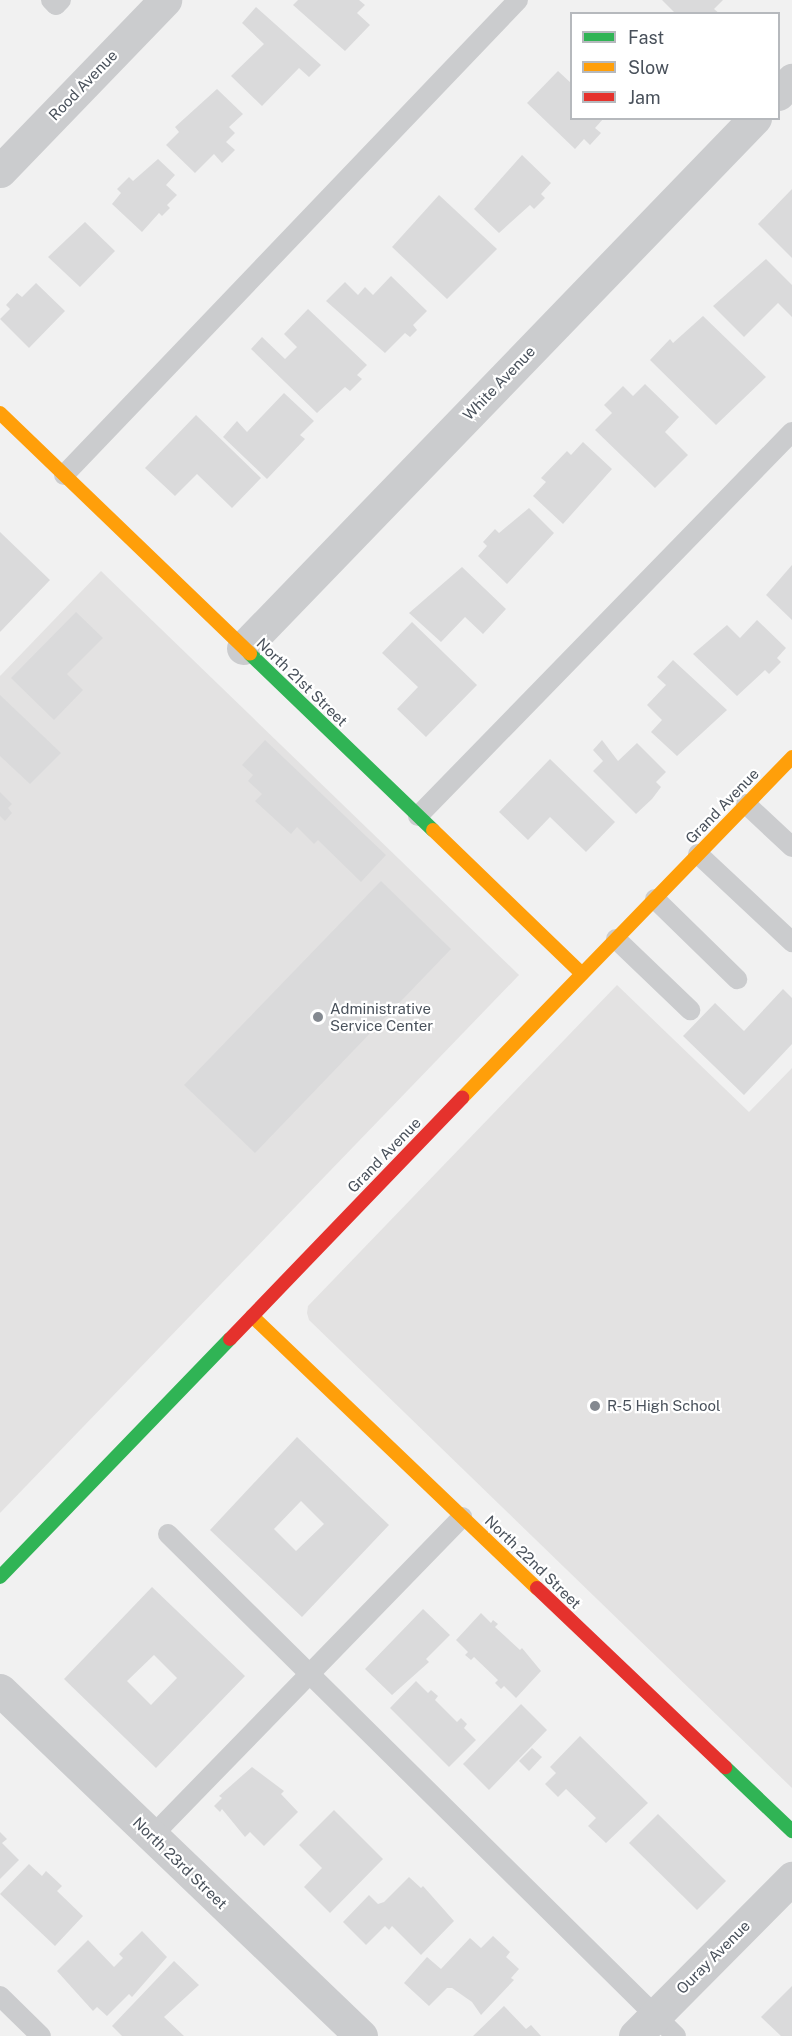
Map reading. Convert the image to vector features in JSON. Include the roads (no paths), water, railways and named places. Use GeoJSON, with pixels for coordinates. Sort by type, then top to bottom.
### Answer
{"type":"FeatureCollection","features":[{"type":"Feature","properties":{"kind":"street","name":"Rood Avenue"},"geometry":{"type":"LineString","coordinates":[[0,171],[162,1]]}},
{"type":"Feature","properties":{"kind":"street"},"geometry":{"type":"LineString","coordinates":[[780,92],[792,80]]}},
{"type":"Feature","properties":{"kind":"street","name":"White Avenue"},"geometry":{"type":"LineString","coordinates":[[243,648],[753,120]]}},
{"type":"Feature","properties":{"kind":"street","name":"North 21st Street"},"geometry":{"type":"LineString","coordinates":[[0,413],[582,974]]}},
{"type":"Feature","properties":{"kind":"street","name":"Grand Avenue"},"geometry":{"type":"LineString","coordinates":[[0,1577],[792,756]]}},
{"type":"Feature","properties":{"kind":"street","name":"North 22nd Street"},"geometry":{"type":"LineString","coordinates":[[252,1316],[792,1831]]}},
{"type":"Feature","properties":{"kind":"street","name":"North 23rd Street"},"geometry":{"type":"LineString","coordinates":[[0,1690],[361,2036]]}},
{"type":"Feature","properties":{"kind":"street","name":"Ouray Avenue"},"geometry":{"type":"LineString","coordinates":[[655,2029],[792,1878]]}},
{"type":"Feature","properties":{"kind":"lane"},"geometry":{"type":"LineString","coordinates":[[51,0],[56,5],[61,0]]}},
{"type":"Feature","properties":{"kind":"lane"},"geometry":{"type":"LineString","coordinates":[[64,475],[518,0]]}},
{"type":"Feature","properties":{"kind":"lane"},"geometry":{"type":"LineString","coordinates":[[418,816],[792,432]]}},
{"type":"Feature","properties":{"kind":"lane"},"geometry":{"type":"LineString","coordinates":[[746,804],[792,847]]}},
{"type":"Feature","properties":{"kind":"lane"},"geometry":{"type":"LineString","coordinates":[[698,854],[792,942]]}},
{"type":"Feature","properties":{"kind":"lane"},"geometry":{"type":"LineString","coordinates":[[654,899],[737,979]]}},
{"type":"Feature","properties":{"kind":"lane"},"geometry":{"type":"LineString","coordinates":[[616,939],[690,1010]]}},
{"type":"Feature","properties":{"kind":"lane"},"geometry":{"type":"LineString","coordinates":[[152,1836],[462,1517]]}},
{"type":"Feature","properties":{"kind":"lane"},"geometry":{"type":"LineString","coordinates":[[168,1534],[655,2029]]}},
{"type":"Feature","properties":{"kind":"lane"},"geometry":{"type":"LineString","coordinates":[[0,1996],[41,2036]]}},
{"type":"Feature","properties":{"kind":"place","name":"Administrative Service Center"},"geometry":{"type":"Point","coordinates":[318,1017]}},
{"type":"Feature","properties":{"kind":"place","name":"R-5 High School"},"geometry":{"type":"Point","coordinates":[595,1406]}}]}
